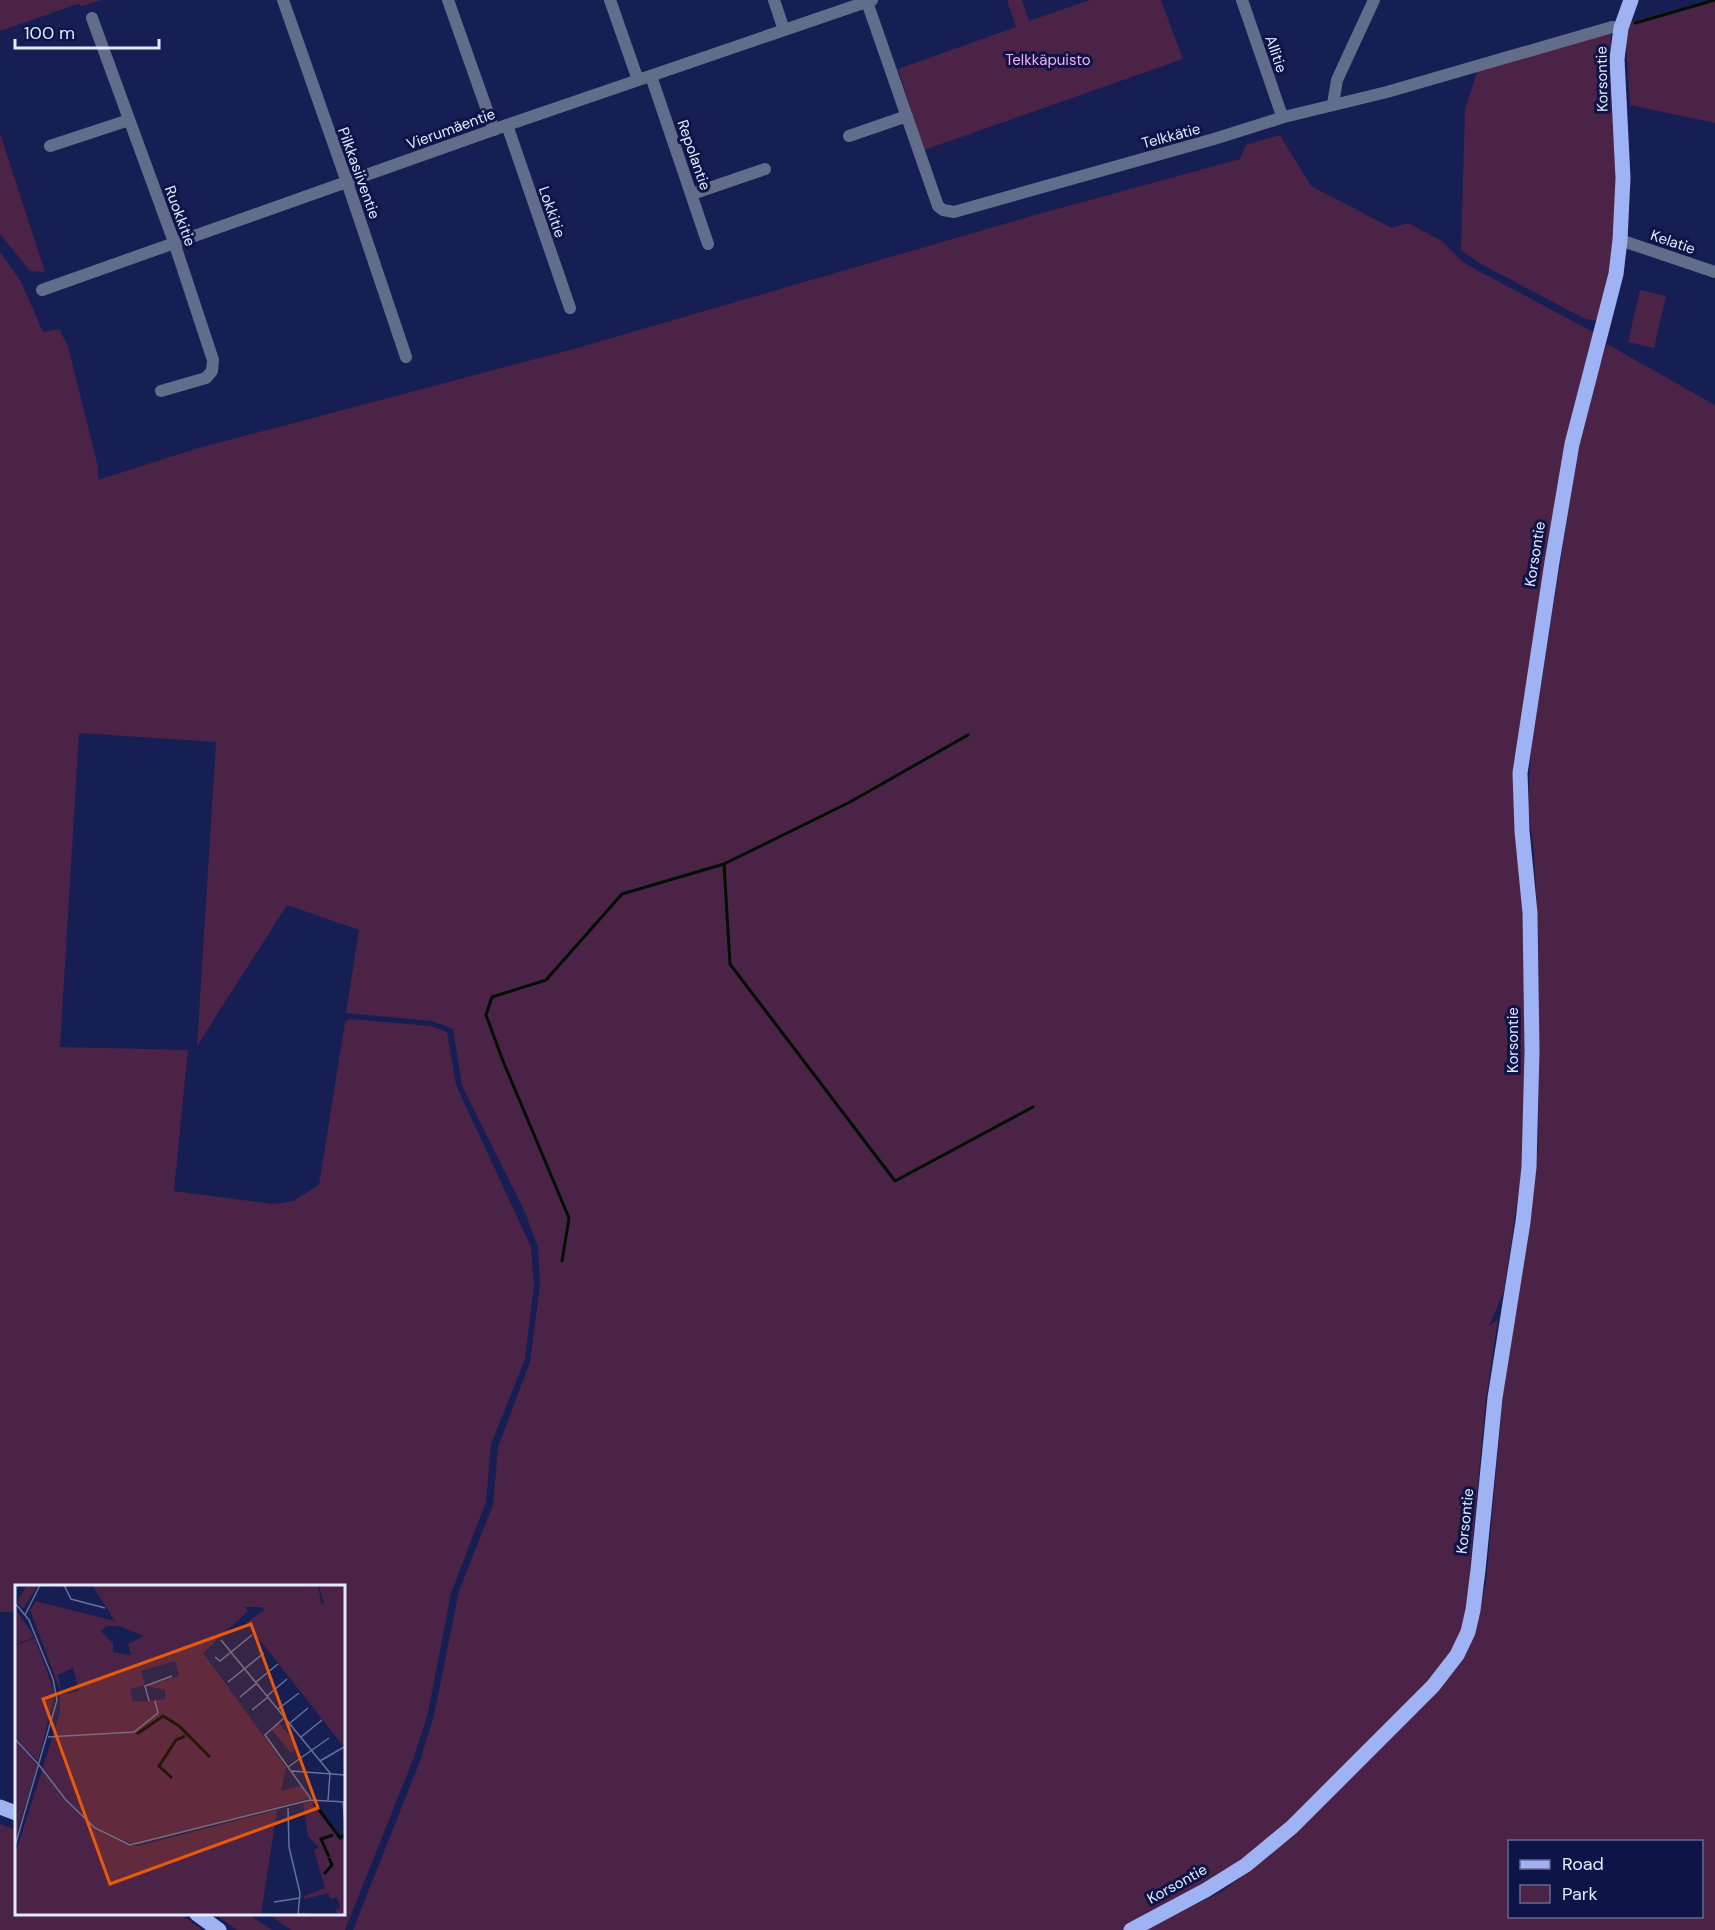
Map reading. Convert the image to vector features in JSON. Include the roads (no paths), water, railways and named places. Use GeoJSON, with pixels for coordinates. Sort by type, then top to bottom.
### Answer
{"type":"FeatureCollection","features":[{"type":"Feature","properties":{"kind":"main road","name":"Korsontie"},"geometry":{"type":"LineString","coordinates":[[1131,1930],[1206,1890],[1246,1865],[1292,1827],[1432,1686],[1457,1655],[1468,1632],[1478,1570],[1495,1398],[1523,1222],[1529,1167],[1532,1050],[1530,913],[1522,831],[1520,773],[1572,444],[1616,274],[1623,178],[1617,59],[1621,28],[1631,0]]}},
{"type":"Feature","properties":{"kind":"main road"},"geometry":{"type":"LineString","coordinates":[[0,1807],[15,1813]]}},
{"type":"Feature","properties":{"kind":"main road"},"geometry":{"type":"LineString","coordinates":[[198,1915],[219,1930]]}},
{"type":"Feature","properties":{"kind":"street","name":"Pilkkasiiventie"},"geometry":{"type":"LineString","coordinates":[[283,0],[406,357]]}},
{"type":"Feature","properties":{"kind":"street"},"geometry":{"type":"LineString","coordinates":[[448,0],[494,130]]}},
{"type":"Feature","properties":{"kind":"street"},"geometry":{"type":"LineString","coordinates":[[610,0],[638,81]]}},
{"type":"Feature","properties":{"kind":"street"},"geometry":{"type":"LineString","coordinates":[[774,0],[784,30]]}},
{"type":"Feature","properties":{"kind":"street","name":"Allitie"},"geometry":{"type":"LineString","coordinates":[[1242,0],[1284,117]]}},
{"type":"Feature","properties":{"kind":"street"},"geometry":{"type":"LineString","coordinates":[[1333,104],[1337,80],[1374,0]]}},
{"type":"Feature","properties":{"kind":"street","name":"Vierumäentie"},"geometry":{"type":"LineString","coordinates":[[42,290],[507,125],[870,1]]}},
{"type":"Feature","properties":{"kind":"street","name":"Telkkätie"},"geometry":{"type":"LineString","coordinates":[[870,1],[938,206],[943,210],[954,212],[1284,117],[1387,92],[1612,27],[1621,28]]}},
{"type":"Feature","properties":{"kind":"street","name":"Ruokkitie"},"geometry":{"type":"LineString","coordinates":[[92,18],[174,242],[213,360],[213,367],[206,378],[160,391]]}},
{"type":"Feature","properties":{"kind":"street","name":"Repolantie"},"geometry":{"type":"LineString","coordinates":[[651,76],[708,244]]}},
{"type":"Feature","properties":{"kind":"street"},"geometry":{"type":"LineString","coordinates":[[849,136],[907,116]]}},
{"type":"Feature","properties":{"kind":"street"},"geometry":{"type":"LineString","coordinates":[[50,146],[129,120]]}},
{"type":"Feature","properties":{"kind":"street","name":"Lokkitie"},"geometry":{"type":"LineString","coordinates":[[507,125],[570,308]]}},
{"type":"Feature","properties":{"kind":"street"},"geometry":{"type":"LineString","coordinates":[[692,194],[765,169]]}},
{"type":"Feature","properties":{"kind":"street","name":"Kelatie"},"geometry":{"type":"LineString","coordinates":[[1620,240],[1715,272]]}},
{"type":"Feature","properties":{"kind":"waterway"},"geometry":{"type":"LineString","coordinates":[[1635,23],[1715,0]]}},
{"type":"Feature","properties":{"kind":"waterway"},"geometry":{"type":"LineString","coordinates":[[562,1261],[569,1218],[486,1015],[492,997],[546,980],[622,894],[724,864],[850,802],[968,735]]}},
{"type":"Feature","properties":{"kind":"waterway"},"geometry":{"type":"LineString","coordinates":[[724,864],[730,964],[895,1181],[1033,1107]]}},
{"type":"Feature","properties":{"kind":"park label","name":"Telkkäpuisto"},"geometry":{"type":"Point","coordinates":[1048,60]}}]}
